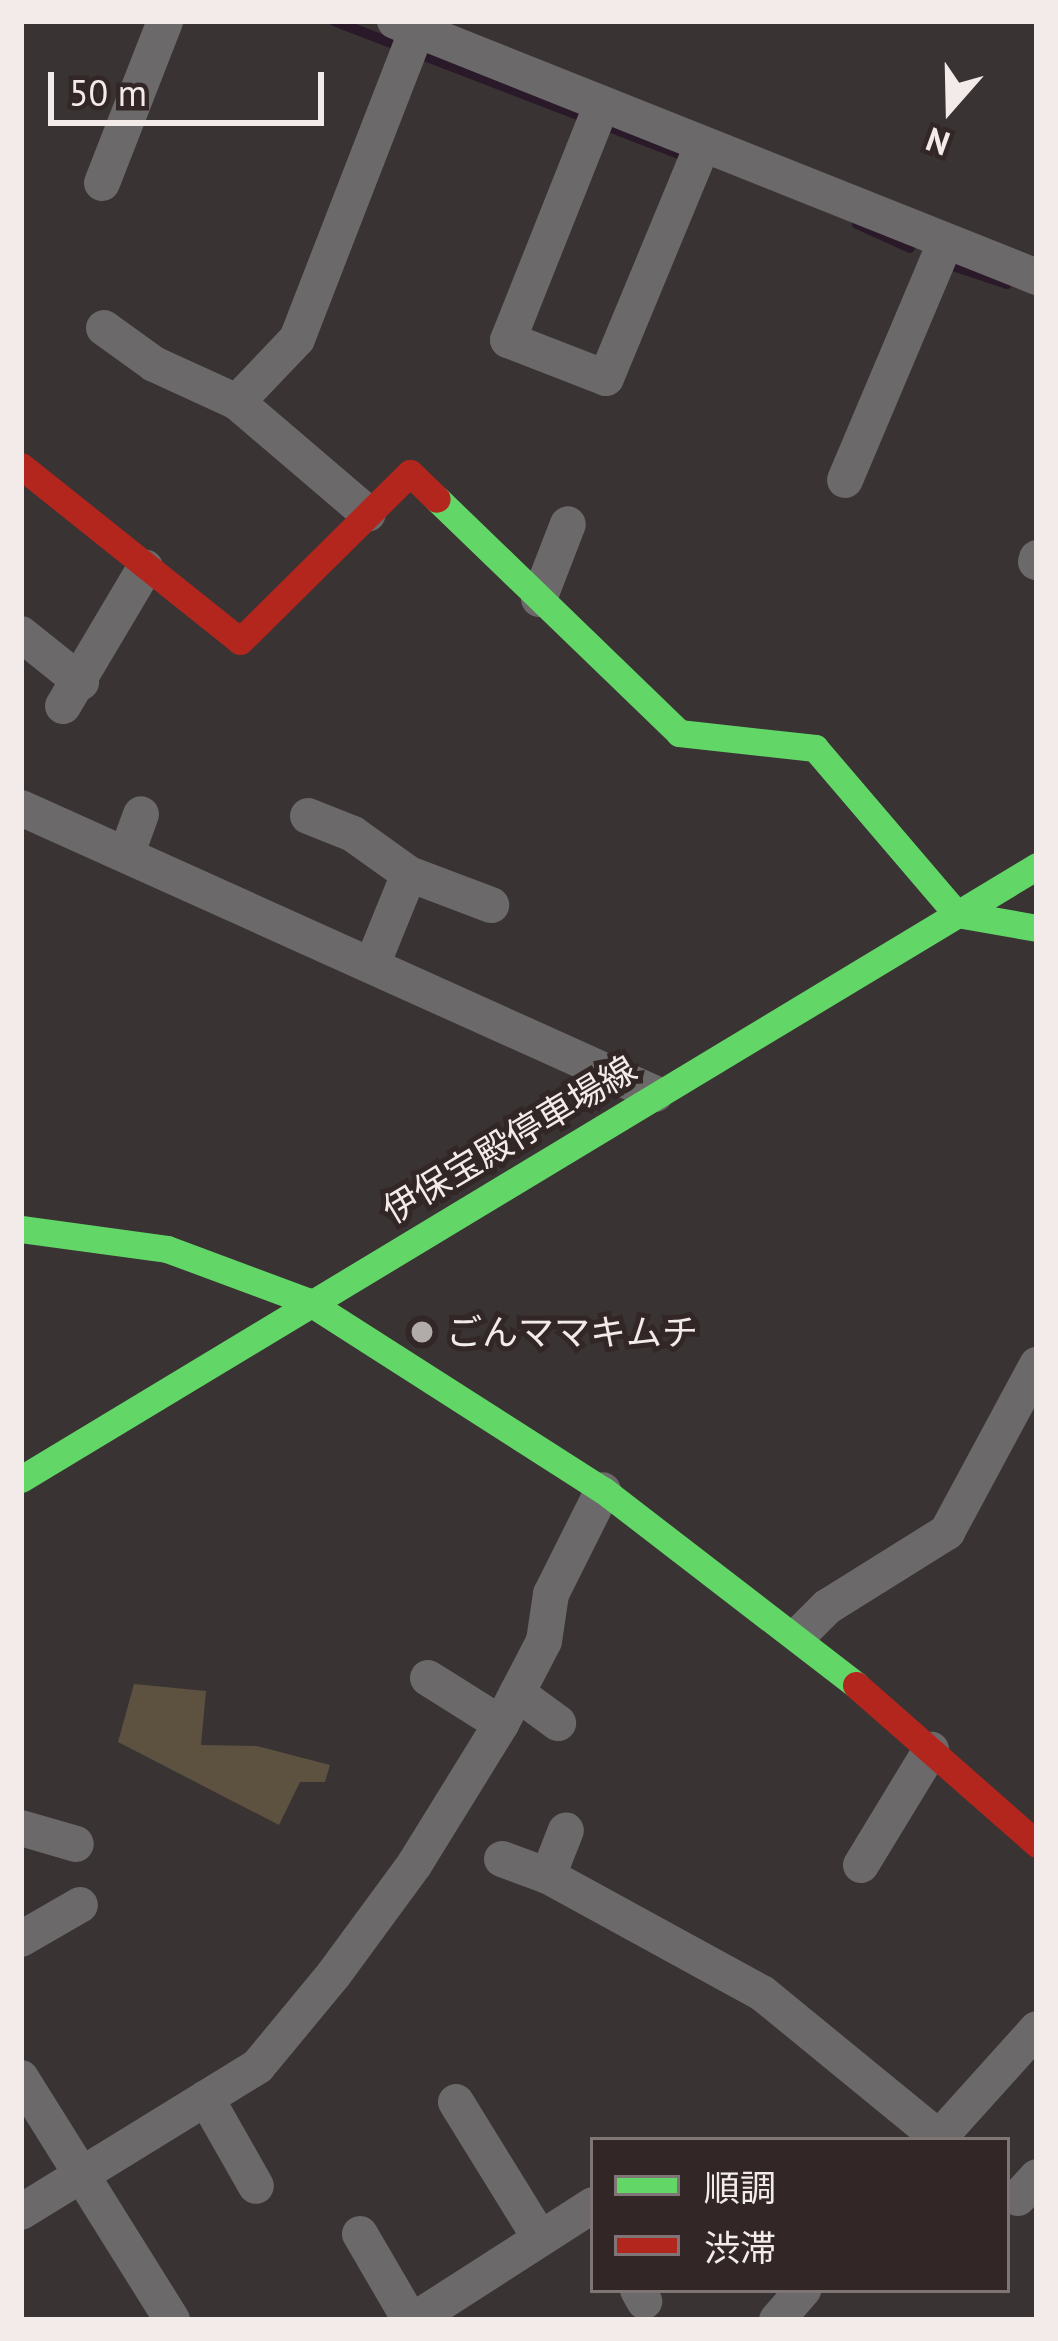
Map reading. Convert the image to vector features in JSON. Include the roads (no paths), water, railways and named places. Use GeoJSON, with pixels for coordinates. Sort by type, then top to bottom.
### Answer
{"type":"FeatureCollection","features":[{"type":"Feature","properties":{"kind":"street"},"geometry":{"type":"LineString","coordinates":[[102,183],[165,21]]}},
{"type":"Feature","properties":{"kind":"street"},"geometry":{"type":"LineString","coordinates":[[237,402],[297,339],[426,29],[703,144],[940,256],[1037,277]]}},
{"type":"Feature","properties":{"kind":"street"},"geometry":{"type":"LineString","coordinates":[[602,104],[508,340],[606,378],[703,144]]}},
{"type":"Feature","properties":{"kind":"street"},"geometry":{"type":"LineString","coordinates":[[841,460],[940,256]]}},
{"type":"Feature","properties":{"kind":"street"},"geometry":{"type":"LineString","coordinates":[[104,328],[154,364],[237,402],[368,514]]}},
{"type":"Feature","properties":{"kind":"street"},"geometry":{"type":"LineString","coordinates":[[21,466],[240,641],[410,473],[679,733],[815,748],[957,914],[1020,932],[1037,928]]}},
{"type":"Feature","properties":{"kind":"street"},"geometry":{"type":"LineString","coordinates":[[539,599],[568,524]]}},
{"type":"Feature","properties":{"kind":"street"},"geometry":{"type":"LineString","coordinates":[[21,634],[72,694],[145,568]]}},
{"type":"Feature","properties":{"kind":"street"},"geometry":{"type":"LineString","coordinates":[[21,808],[128,850],[656,1094]]}},
{"type":"Feature","properties":{"kind":"street"},"geometry":{"type":"LineString","coordinates":[[128,850],[140,814]]}},
{"type":"Feature","properties":{"kind":"street"},"geometry":{"type":"LineString","coordinates":[[308,816],[353,834],[409,874],[491,904]]}},
{"type":"Feature","properties":{"kind":"street","name":"伊保宝殿停車場線"},"geometry":{"type":"LineString","coordinates":[[21,1479],[307,1301],[1037,866]]}},
{"type":"Feature","properties":{"kind":"street"},"geometry":{"type":"LineString","coordinates":[[372,965],[409,874]]}},
{"type":"Feature","properties":{"kind":"street"},"geometry":{"type":"LineString","coordinates":[[21,1229],[167,1249],[307,1301],[603,1490],[799,1634],[1037,1844]]}},
{"type":"Feature","properties":{"kind":"street"},"geometry":{"type":"LineString","coordinates":[[799,1634],[827,1606],[946,1532],[1037,1366]]}},
{"type":"Feature","properties":{"kind":"street"},"geometry":{"type":"LineString","coordinates":[[21,2212],[258,2066],[334,1974],[414,1865],[509,1709],[544,1641],[550,1594],[603,1490]]}},
{"type":"Feature","properties":{"kind":"street"},"geometry":{"type":"LineString","coordinates":[[428,1678],[558,1723]]}},
{"type":"Feature","properties":{"kind":"street"},"geometry":{"type":"LineString","coordinates":[[861,1865],[931,1750]]}},
{"type":"Feature","properties":{"kind":"street"},"geometry":{"type":"LineString","coordinates":[[21,1828],[76,1844]]}},
{"type":"Feature","properties":{"kind":"street"},"geometry":{"type":"LineString","coordinates":[[548,1876],[566,1830]]}},
{"type":"Feature","properties":{"kind":"street"},"geometry":{"type":"LineString","coordinates":[[502,1859],[548,1876],[763,1993],[936,2137]]}},
{"type":"Feature","properties":{"kind":"street"},"geometry":{"type":"LineString","coordinates":[[21,1939],[80,1905]]}},
{"type":"Feature","properties":{"kind":"street"},"geometry":{"type":"LineString","coordinates":[[940,2137],[1037,2029]]}},
{"type":"Feature","properties":{"kind":"street"},"geometry":{"type":"LineString","coordinates":[[21,2078],[172,2320]]}},
{"type":"Feature","properties":{"kind":"street"},"geometry":{"type":"LineString","coordinates":[[206,2098],[256,2186]]}},
{"type":"Feature","properties":{"kind":"street"},"geometry":{"type":"LineString","coordinates":[[456,2102],[540,2239]]}},
{"type":"Feature","properties":{"kind":"street"},"geometry":{"type":"LineString","coordinates":[[360,2234],[412,2320],[457,2310],[540,2239],[590,2208]]}},
{"type":"Feature","properties":{"kind":"street"},"geometry":{"type":"LineString","coordinates":[[777,2320],[800,2293]]}},
{"type":"Feature","properties":{"kind":"waterway"},"geometry":{"type":"LineString","coordinates":[[334,21],[689,158]]}},
{"type":"Feature","properties":{"kind":"waterway"},"geometry":{"type":"LineString","coordinates":[[857,224],[910,248]]}},
{"type":"Feature","properties":{"kind":"waterway"},"geometry":{"type":"LineString","coordinates":[[953,266],[1007,284]]}},
{"type":"Feature","properties":{"kind":"place","name":"ごんママキムチ"},"geometry":{"type":"Point","coordinates":[422,1332]}}]}
